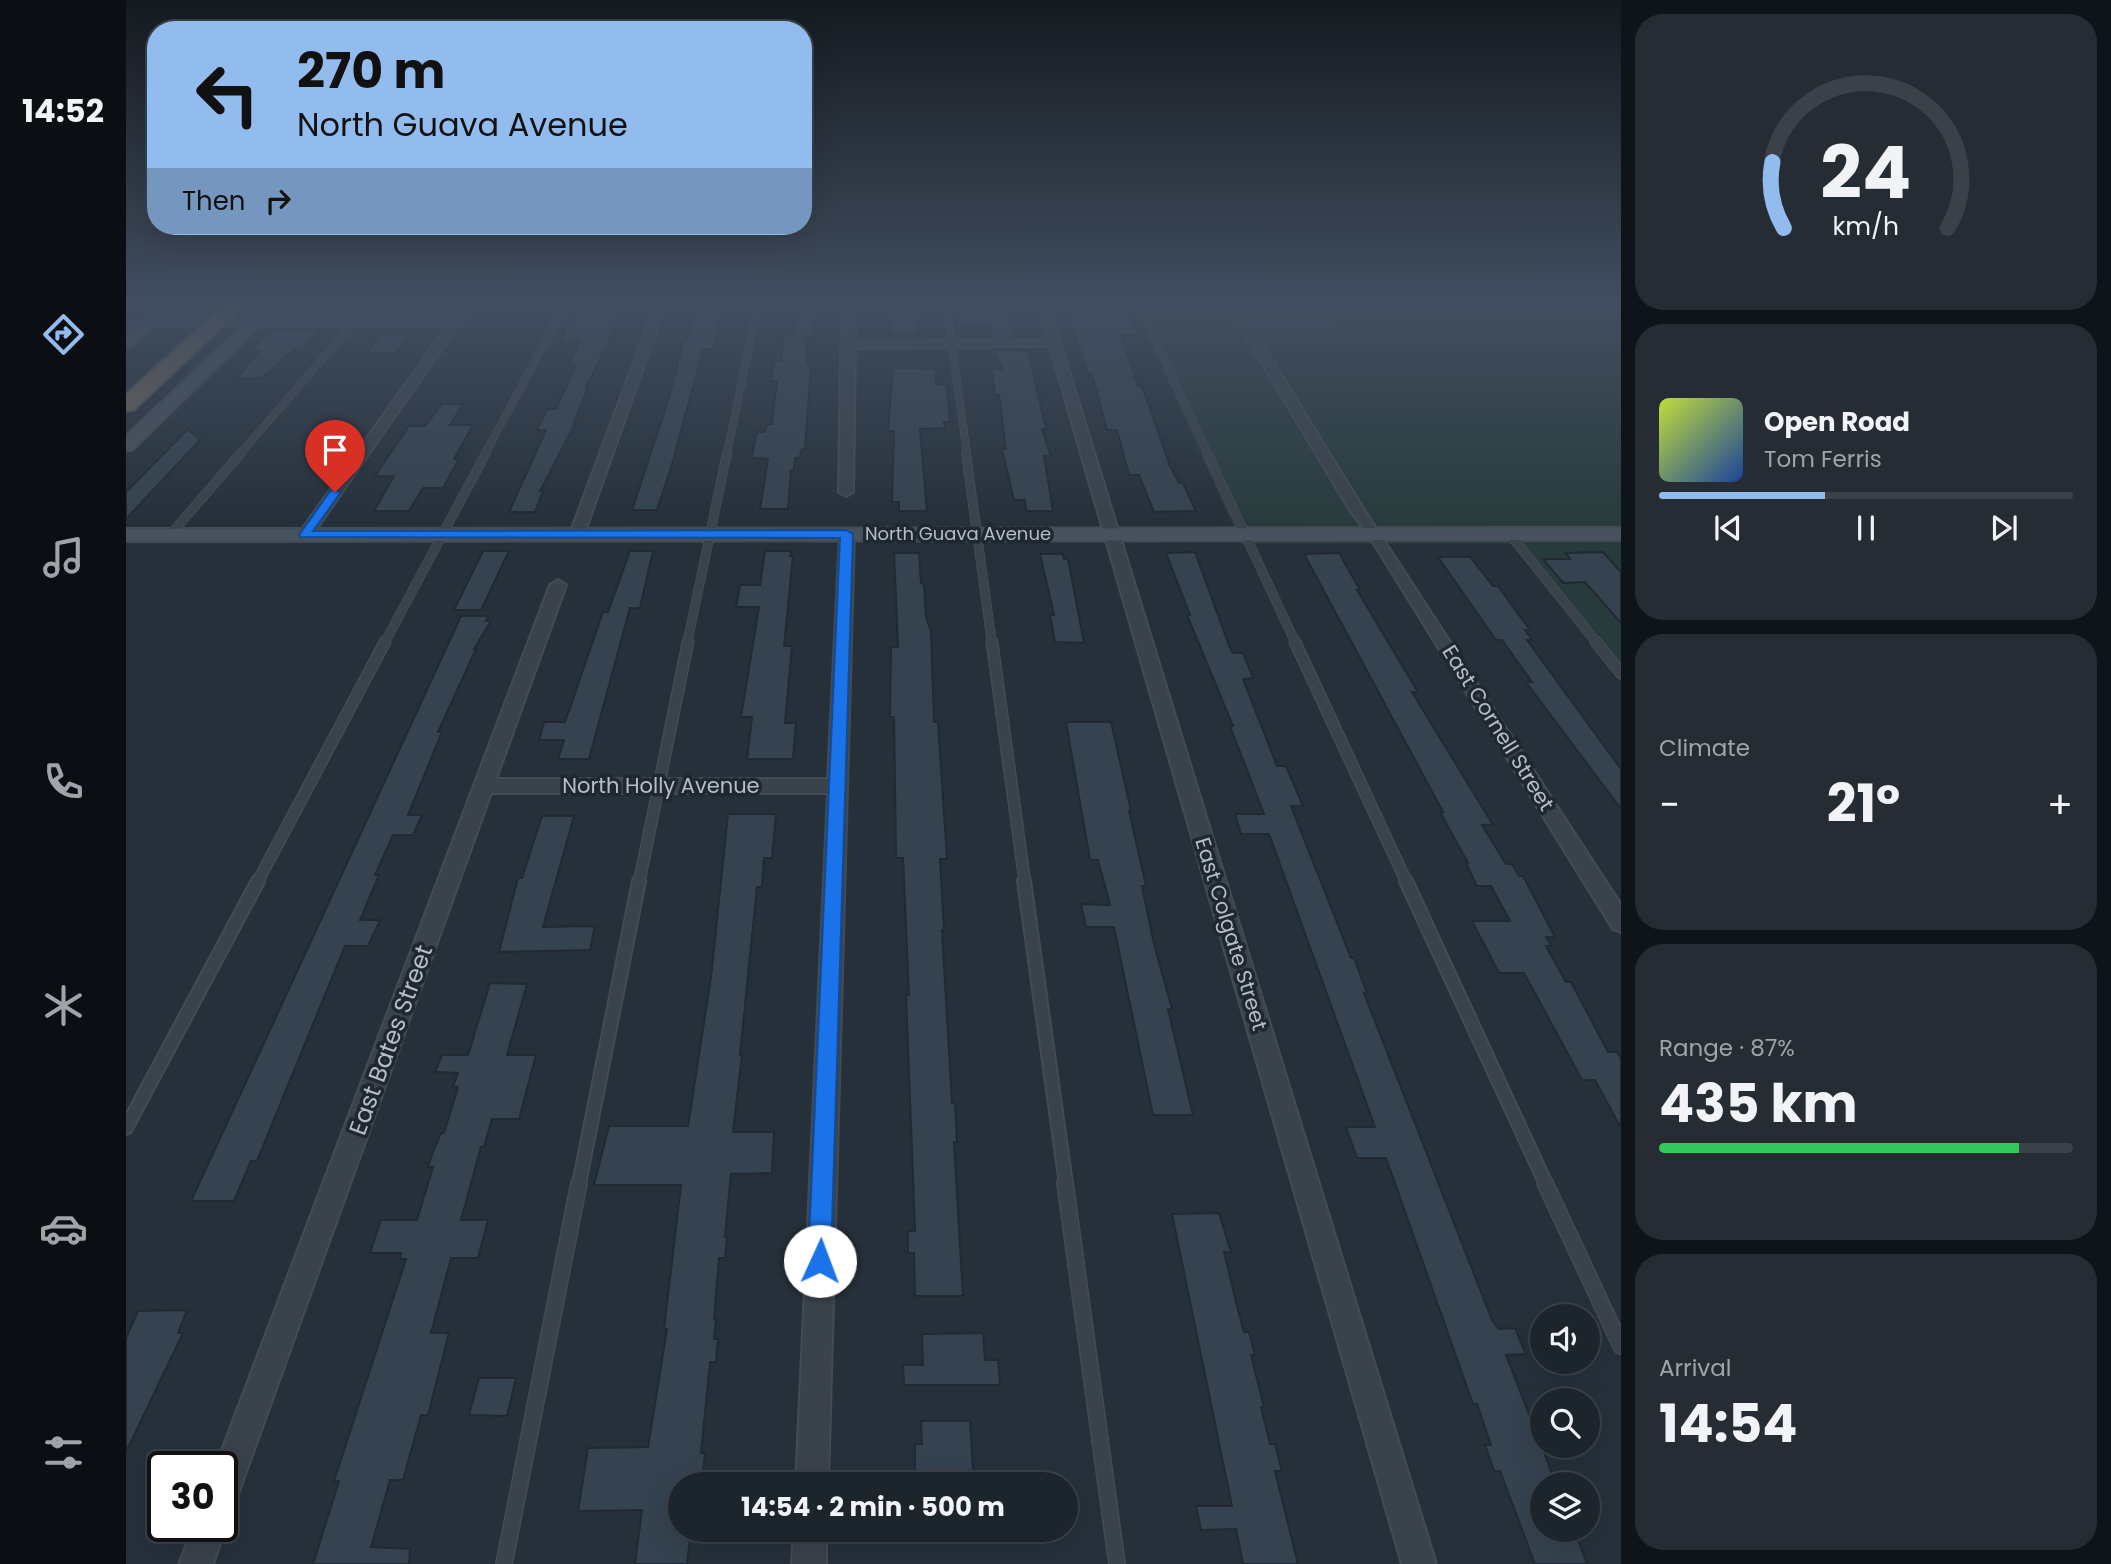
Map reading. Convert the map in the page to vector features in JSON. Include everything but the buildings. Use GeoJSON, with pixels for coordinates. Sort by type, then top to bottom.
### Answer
{"type":"FeatureCollection","features":[{"type":"Feature","properties":{"kind":"highway"},"geometry":{"type":"LineString","coordinates":[[126,405],[154,376]]}},
{"type":"Feature","properties":{"kind":"street"},"geometry":{"type":"LineString","coordinates":[[126,446],[200,376]]}},
{"type":"Feature","properties":{"kind":"street"},"geometry":{"type":"LineString","coordinates":[[305,535],[418,376]]}},
{"type":"Feature","properties":{"kind":"street"},"geometry":{"type":"LineString","coordinates":[[577,534],[634,376]]}},
{"type":"Feature","properties":{"kind":"street"},"geometry":{"type":"LineString","coordinates":[[846,492],[847,376]]}},
{"type":"Feature","properties":{"kind":"street","name":"East Colgate Street"},"geometry":{"type":"LineString","coordinates":[[1065,376],[1419,1564]]}},
{"type":"Feature","properties":{"kind":"street","name":"East Cornell Street"},"geometry":{"type":"LineString","coordinates":[[1275,376],[1358,512],[1374,533],[1621,923]]}},
{"type":"Feature","properties":{"kind":"street","name":"North Guava Avenue"},"geometry":{"type":"LineString","coordinates":[[126,536],[1243,533],[1619,535]]}},
{"type":"Feature","properties":{"kind":"street"},"geometry":{"type":"LineString","coordinates":[[812,1472],[846,534]]}},
{"type":"Feature","properties":{"kind":"street","name":"East Bates Street"},"geometry":{"type":"LineString","coordinates":[[238,1451],[558,585]]}},
{"type":"Feature","properties":{"kind":"street","name":"North Holly Avenue"},"geometry":{"type":"LineString","coordinates":[[485,786],[837,786]]}},
{"type":"Feature","properties":{"kind":"street"},"geometry":{"type":"LineString","coordinates":[[196,1564],[204,1542]]}},
{"type":"Feature","properties":{"kind":"street"},"geometry":{"type":"LineString","coordinates":[[809,1564],[810,1542]]}},
{"type":"Feature","properties":{"kind":"lane"},"geometry":{"type":"LineString","coordinates":[[170,535],[308,376]]}},
{"type":"Feature","properties":{"kind":"lane"},"geometry":{"type":"LineString","coordinates":[[126,1128],[527,376]]}},
{"type":"Feature","properties":{"kind":"lane"},"geometry":{"type":"LineString","coordinates":[[504,1564],[658,786],[743,376]]}},
{"type":"Feature","properties":{"kind":"lane"},"geometry":{"type":"LineString","coordinates":[[955,376],[979,534],[1117,1564]]}},
{"type":"Feature","properties":{"kind":"lane"},"geometry":{"type":"LineString","coordinates":[[1171,376],[1621,1346]]}},
{"type":"Feature","properties":{"kind":"lane"},"geometry":{"type":"LineString","coordinates":[[1509,533],[1621,673]]}},
{"type":"Feature","properties":{"kind":"shaded area"},"geometry":{"type":"Polygon","coordinates":[[[1165,376],[1621,376],[1621,683],[1511,544],[1241,544],[1165,376]]]}},
{"type":"Feature","properties":{"kind":"route"},"geometry":{"type":"LineString","coordinates":[[335,492],[305,535],[846,534],[820,1261]]}}]}
